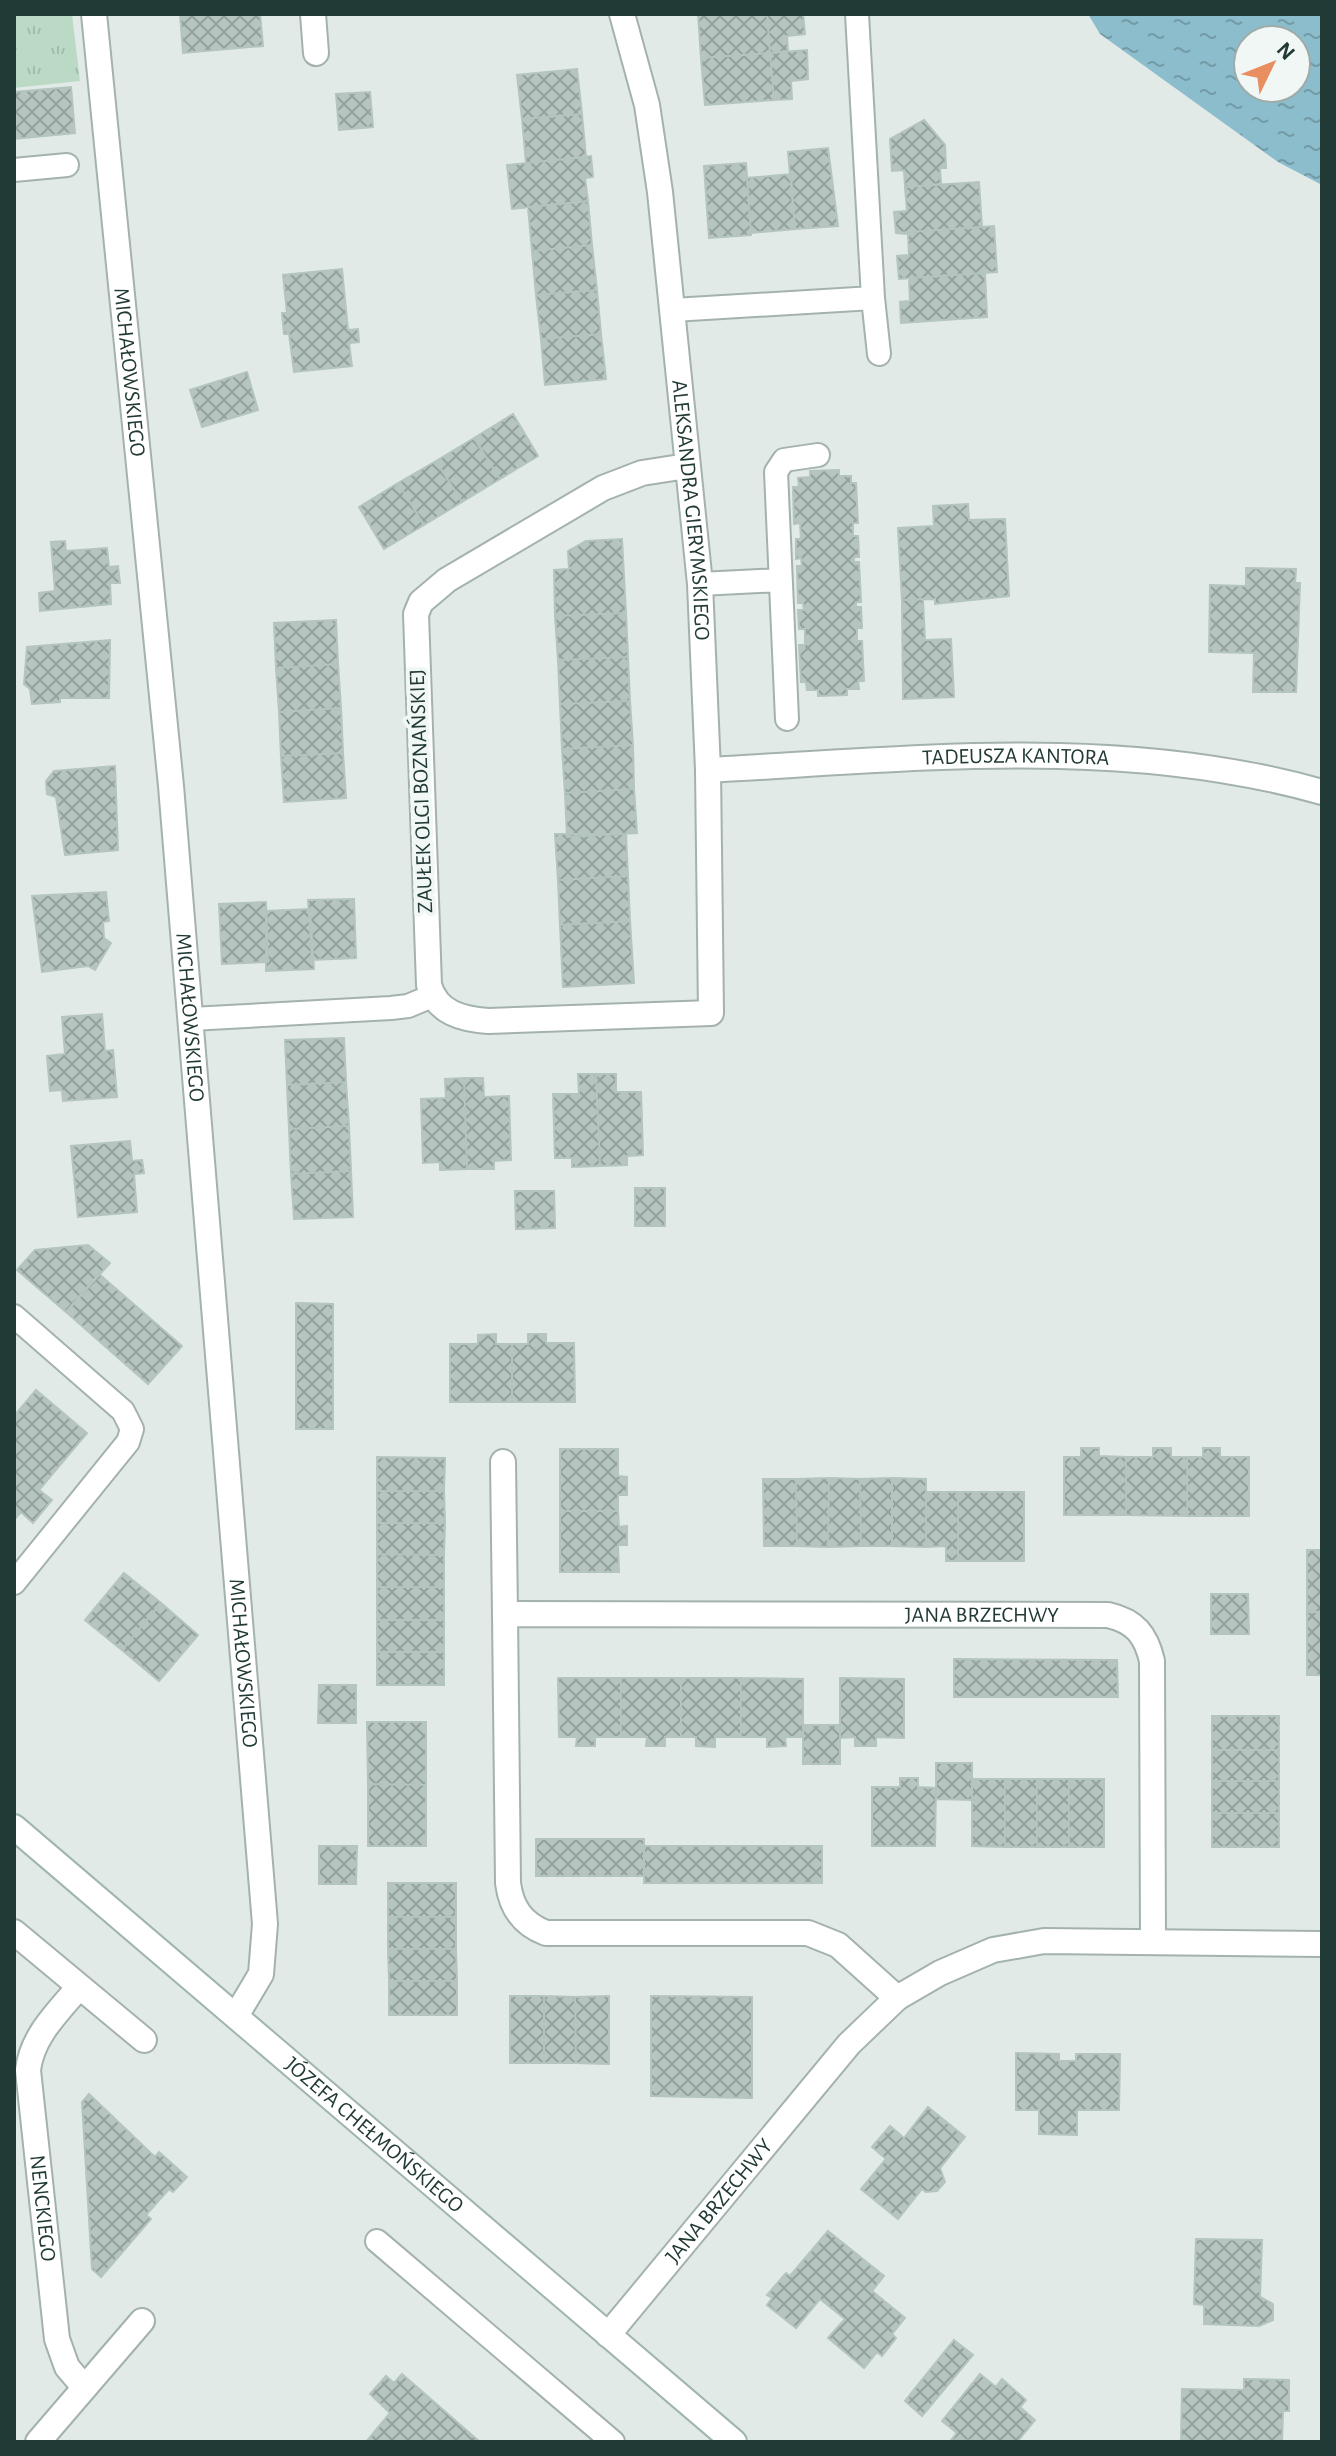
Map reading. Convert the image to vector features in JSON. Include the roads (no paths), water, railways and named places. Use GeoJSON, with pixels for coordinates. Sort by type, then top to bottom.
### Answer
{"type":"FeatureCollection","features":[{"type":"Feature","properties":{"kind":"street","name":"MICHAŁOWSKIEGO"},"geometry":{"type":"LineString","coordinates":[[94,14],[191,1019],[265,1924],[261,1974],[236,2016]]}},
{"type":"Feature","properties":{"kind":"street"},"geometry":{"type":"LineString","coordinates":[[313,14],[316,53]]}},
{"type":"Feature","properties":{"kind":"street","name":"ALEKSANDRA GIERYMSKIEGO"},"geometry":{"type":"LineString","coordinates":[[432,996],[443,1009],[472,1020],[711,1013],[708,770],[700,584],[652,136],[622,14]]}},
{"type":"Feature","properties":{"kind":"street","name":"ZAUŁEK OLGI BOZNAŃSKIEJ"},"geometry":{"type":"LineString","coordinates":[[432,996],[414,627],[421,602],[447,580],[603,488],[642,473],[687,466]]}},
{"type":"Feature","properties":{"kind":"street","name":"TADEUSZA KANTORA"},"geometry":{"type":"LineString","coordinates":[[708,770],[1049,753],[1152,761],[1255,775],[1322,792]]}},
{"type":"Feature","properties":{"kind":"street"},"geometry":{"type":"LineString","coordinates":[[503,1462],[508,1883],[514,1907],[535,1929],[546,1933],[808,1933],[838,1945],[897,1998]]}},
{"type":"Feature","properties":{"kind":"street","name":"JANA BRZECHWY"},"geometry":{"type":"LineString","coordinates":[[505,1614],[1108,1615],[1122,1618],[1142,1635],[1152,1661],[1153,1941]]}},
{"type":"Feature","properties":{"kind":"street","name":"JÓZEFA CHEŁMOŃSKIEGO"},"geometry":{"type":"LineString","coordinates":[[14,1827],[734,2442]]}},
{"type":"Feature","properties":{"kind":"street"},"geometry":{"type":"LineString","coordinates":[[14,1932],[144,2040]]}},
{"type":"Feature","properties":{"kind":"street","name":"JANA BRZECHWY"},"geometry":{"type":"LineString","coordinates":[[608,2335],[822,2075],[872,2020],[897,1998],[940,1973],[993,1950],[1044,1941],[1322,1944]]}},
{"type":"Feature","properties":{"kind":"street","name":"NENCKIEGO"},"geometry":{"type":"LineString","coordinates":[[79,1987],[41,2034],[30,2057],[28,2070],[57,2339],[67,2367],[84,2387]]}},
{"type":"Feature","properties":{"kind":"street"},"geometry":{"type":"LineString","coordinates":[[38,2442],[142,2321]]}},
{"type":"Feature","properties":{"kind":"lane"},"geometry":{"type":"LineString","coordinates":[[857,14],[879,354]]}},
{"type":"Feature","properties":{"kind":"lane"},"geometry":{"type":"LineString","coordinates":[[14,170],[67,165]]}},
{"type":"Feature","properties":{"kind":"lane"},"geometry":{"type":"LineString","coordinates":[[673,310],[873,298]]}},
{"type":"Feature","properties":{"kind":"lane"},"geometry":{"type":"LineString","coordinates":[[787,719],[776,472],[784,460],[818,455]]}},
{"type":"Feature","properties":{"kind":"lane"},"geometry":{"type":"LineString","coordinates":[[700,584],[780,580]]}},
{"type":"Feature","properties":{"kind":"lane"},"geometry":{"type":"LineString","coordinates":[[191,1019],[391,1008],[408,1006],[432,996]]}},
{"type":"Feature","properties":{"kind":"lane"},"geometry":{"type":"LineString","coordinates":[[14,1316],[123,1411],[132,1429],[128,1442],[14,1583]]}},
{"type":"Feature","properties":{"kind":"lane"},"geometry":{"type":"LineString","coordinates":[[377,2241],[613,2442]]}},
{"type":"Feature","properties":{"kind":"water"},"geometry":{"type":"Polygon","coordinates":[[[1088,14],[1322,14],[1322,185],[1278,162],[1100,34],[1088,14]]]}}]}
